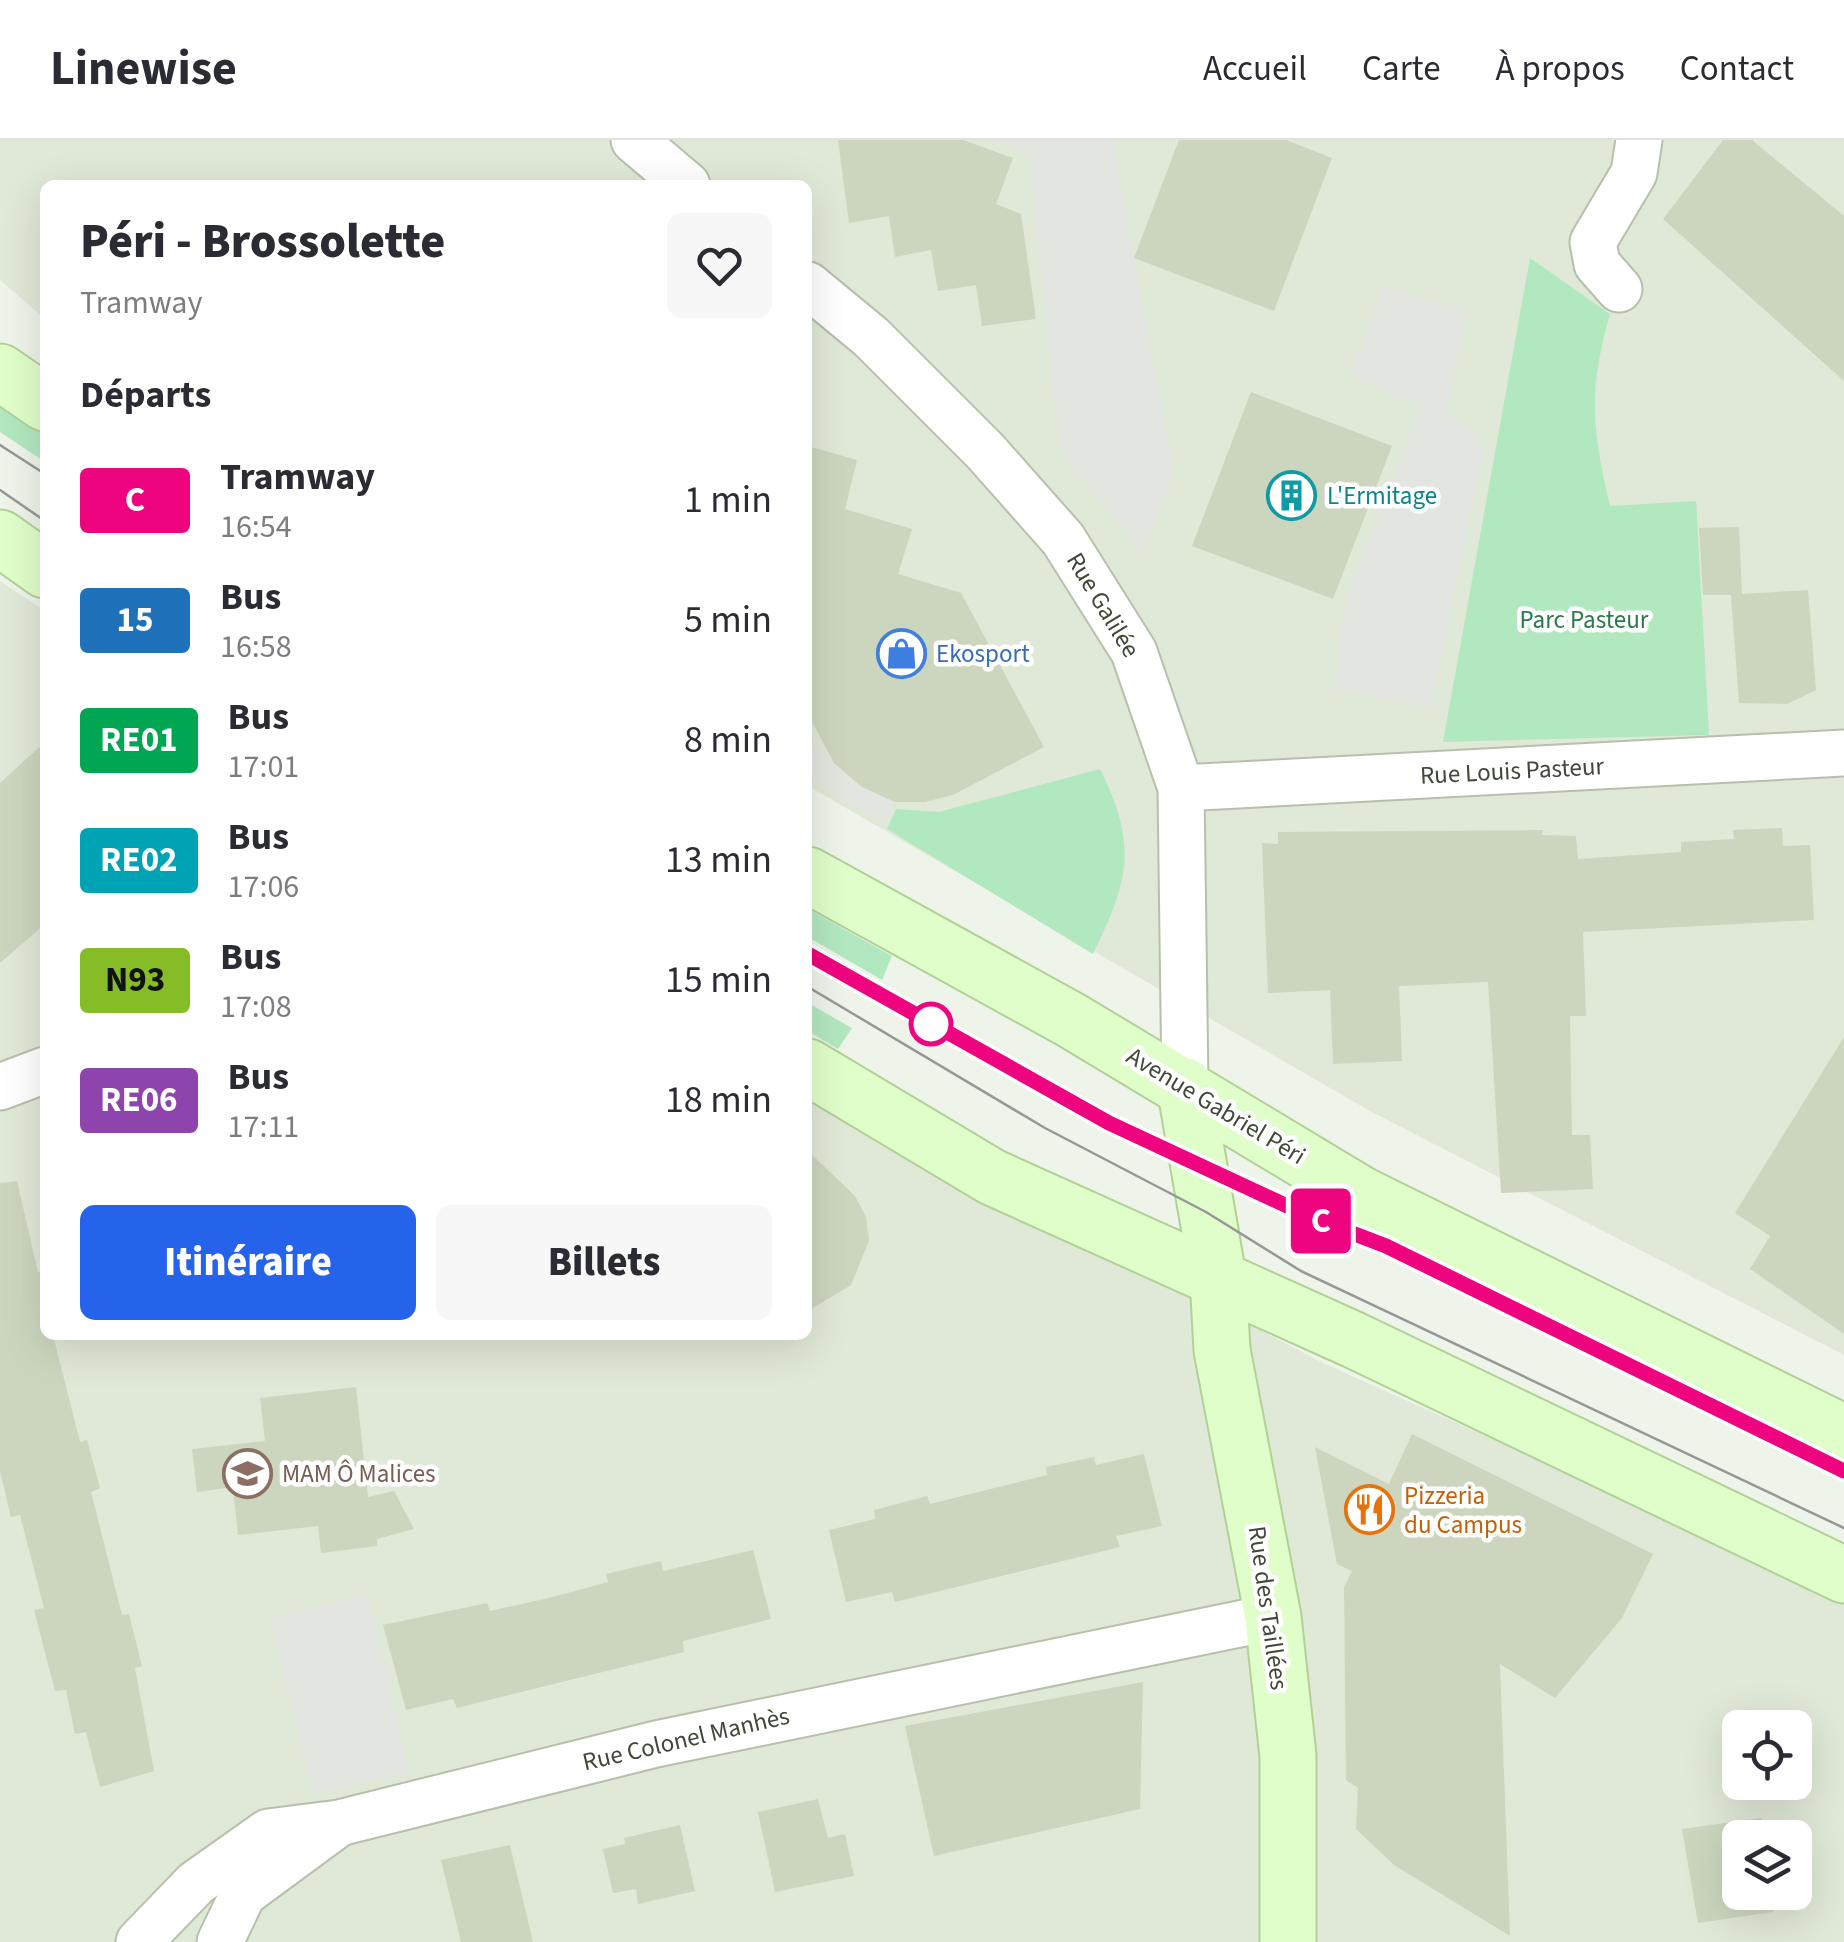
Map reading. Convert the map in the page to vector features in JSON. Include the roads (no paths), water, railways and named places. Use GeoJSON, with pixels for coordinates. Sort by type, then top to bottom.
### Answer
{"type":"FeatureCollection","features":[{"type":"Feature","properties":{"kind":"main road"},"geometry":{"type":"LineString","coordinates":[[0,372],[40,400]]}},
{"type":"Feature","properties":{"kind":"main road"},"geometry":{"type":"LineString","coordinates":[[0,538],[40,566]]}},
{"type":"Feature","properties":{"kind":"main road","name":"Avenue Gabriel Péri"},"geometry":{"type":"LineString","coordinates":[[812,877],[1185,1086],[1415,1224],[1844,1433]]}},
{"type":"Feature","properties":{"kind":"main road"},"geometry":{"type":"LineString","coordinates":[[812,1069],[992,1176],[1218,1277],[1844,1576]]}},
{"type":"Feature","properties":{"kind":"main road","name":"Rue des Taillées"},"geometry":{"type":"LineString","coordinates":[[1185,1086],[1218,1277],[1222,1350],[1273,1617],[1288,1756],[1288,1942]]}},
{"type":"Feature","properties":{"kind":"street"},"geometry":{"type":"LineString","coordinates":[[634,140],[681,180]]}},
{"type":"Feature","properties":{"kind":"street"},"geometry":{"type":"LineString","coordinates":[[1608,277],[1592,242],[1634,173],[1639,140]]}},
{"type":"Feature","properties":{"kind":"street","name":"Rue Galilée"},"geometry":{"type":"LineString","coordinates":[[812,288],[871,336],[985,450],[1063,540],[1134,652],[1181,788],[1185,1086]]}},
{"type":"Feature","properties":{"kind":"street","name":"Rue Louis Pasteur"},"geometry":{"type":"LineString","coordinates":[[1181,788],[1844,754]]}},
{"type":"Feature","properties":{"kind":"street"},"geometry":{"type":"LineString","coordinates":[[0,1086],[40,1072]]}},
{"type":"Feature","properties":{"kind":"street","name":"Rue Colonel Manhès"},"geometry":{"type":"LineString","coordinates":[[139,1942],[196,1882],[268,1832],[340,1823],[656,1744],[1273,1617]]}},
{"type":"Feature","properties":{"kind":"street"},"geometry":{"type":"LineString","coordinates":[[220,1942],[243,1894],[340,1823]]}},
{"type":"Feature","properties":{"kind":"tram line"},"geometry":{"type":"LineString","coordinates":[[0,445],[40,471]]}},
{"type":"Feature","properties":{"kind":"tram line"},"geometry":{"type":"LineString","coordinates":[[0,490],[40,518]]}},
{"type":"Feature","properties":{"kind":"tram line"},"geometry":{"type":"LineString","coordinates":[[812,956],[1109,1123],[1313,1218],[1386,1246],[1844,1471]]}},
{"type":"Feature","properties":{"kind":"tram line","name":"C"},"geometry":{"type":"LineString","coordinates":[[812,956],[1109,1123],[1313,1218],[1386,1246],[1844,1471]]}},
{"type":"Feature","properties":{"kind":"tram line"},"geometry":{"type":"LineString","coordinates":[[812,989],[1045,1128],[1206,1212],[1301,1271],[1844,1528]]}},
{"type":"Feature","properties":{"kind":"place","name":"L'Ermitage"},"geometry":{"type":"Point","coordinates":[1292,496]}},
{"type":"Feature","properties":{"kind":"place","name":"Ekosport"},"geometry":{"type":"Point","coordinates":[901,654]}},
{"type":"Feature","properties":{"kind":"place","name":"MAM Ô Malices"},"geometry":{"type":"Point","coordinates":[247,1474]}},
{"type":"Feature","properties":{"kind":"place","name":"Pizzeria du Campus"},"geometry":{"type":"Point","coordinates":[1369,1510]}},
{"type":"Feature","properties":{"kind":"park label","name":"Parc Pasteur"},"geometry":{"type":"Point","coordinates":[1584,620]}}]}
